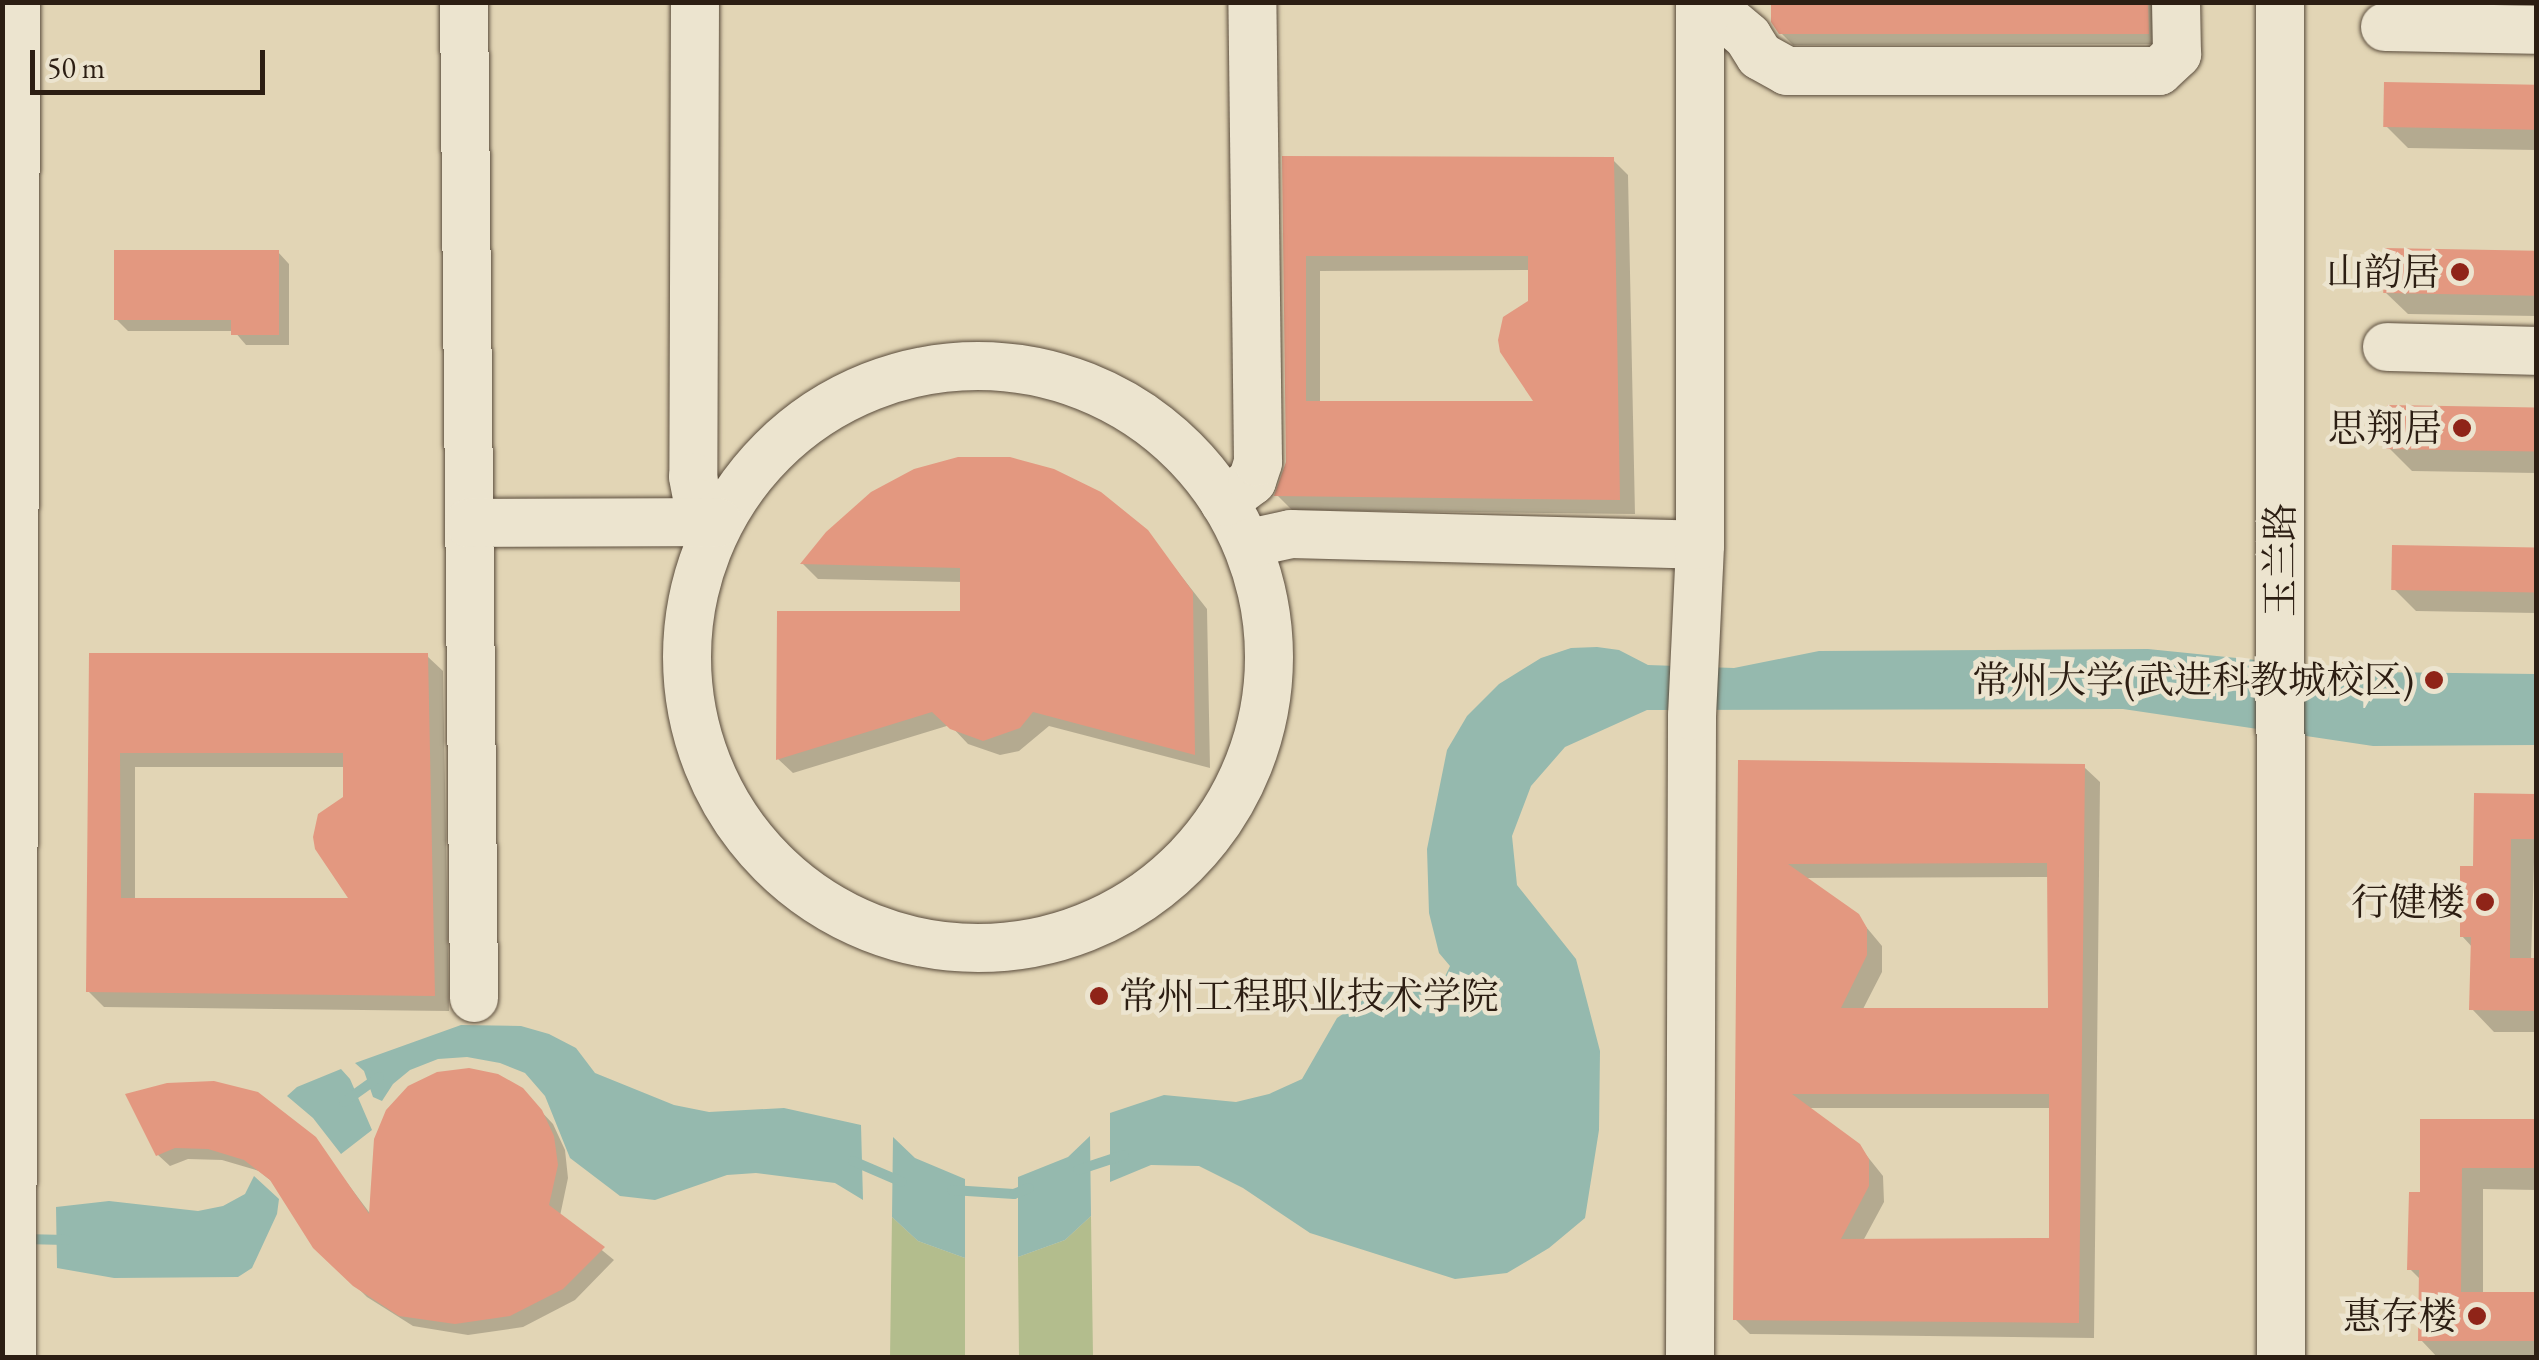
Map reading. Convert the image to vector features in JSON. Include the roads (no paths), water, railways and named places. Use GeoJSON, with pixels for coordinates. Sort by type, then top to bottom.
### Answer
{"type":"FeatureCollection","features":[{"type":"Feature","properties":{"kind":"street"},"geometry":{"type":"LineString","coordinates":[[12,1358],[8,893],[16,2]]}},
{"type":"Feature","properties":{"kind":"street"},"geometry":{"type":"LineString","coordinates":[[464,2],[474,998]]}},
{"type":"Feature","properties":{"kind":"street"},"geometry":{"type":"LineString","coordinates":[[694,2],[693,477],[698,503],[718,522]]}},
{"type":"Feature","properties":{"kind":"street"},"geometry":{"type":"LineString","coordinates":[[1224,502],[1252,481],[1258,462],[1252,2]]}},
{"type":"Feature","properties":{"kind":"street"},"geometry":{"type":"LineString","coordinates":[[1690,1358],[1692,716],[1700,545],[1700,11],[1728,20],[1748,37],[1760,56],[1787,71],[2159,71],[2177,54],[2176,2]]}},
{"type":"Feature","properties":{"kind":"street","name":"玉兰路"},"geometry":{"type":"LineString","coordinates":[[2252,2],[2267,647]]}},
{"type":"Feature","properties":{"kind":"street","name":"玉兰路"},"geometry":{"type":"LineString","coordinates":[[2253,1358],[2280,2]]}},
{"type":"Feature","properties":{"kind":"street"},"geometry":{"type":"LineString","coordinates":[[2385,27],[2536,30]]}},
{"type":"Feature","properties":{"kind":"street"},"geometry":{"type":"LineString","coordinates":[[2387,347],[2536,351]]}},
{"type":"Feature","properties":{"kind":"street"},"geometry":{"type":"LineString","coordinates":[[939,366],[1035,369],[1124,402],[1198,462],[1224,502],[1250,543],[1272,636],[1263,731],[1224,818],[1159,888],[1075,934],[978,950],[881,934],[795,886],[729,814],[691,724],[685,626],[718,522],[768,451],[847,394],[939,366]]}},
{"type":"Feature","properties":{"kind":"street"},"geometry":{"type":"LineString","coordinates":[[469,523],[718,522]]}},
{"type":"Feature","properties":{"kind":"street"},"geometry":{"type":"LineString","coordinates":[[1250,543],[1291,534],[1700,545]]}},
{"type":"Feature","properties":{"kind":"street","name":"玉兰路"},"geometry":{"type":"LineString","coordinates":[[2266,750],[2281,1358]]}},
{"type":"Feature","properties":{"kind":"water"},"geometry":{"type":"Polygon","coordinates":[[[1571,648],[1619,650],[1648,665],[1734,668],[1819,651],[2148,649],[2373,672],[2536,674],[2536,745],[2373,746],[2123,709],[1647,710],[1565,747],[1531,786],[1512,836],[1517,885],[1576,959],[1600,1051],[1599,1130],[1585,1218],[1549,1248],[1507,1273],[1455,1279],[1310,1233],[1243,1188],[1199,1166],[1151,1165],[1110,1182],[1110,1113],[1164,1095],[1236,1102],[1269,1094],[1302,1079],[1337,1018],[1381,988],[1439,989],[1450,966],[1439,953],[1429,913],[1427,849],[1447,750],[1467,716],[1499,684],[1541,658],[1571,648]]]}},
{"type":"Feature","properties":{"kind":"water"},"geometry":{"type":"Polygon","coordinates":[[[461,1025],[521,1026],[549,1034],[576,1048],[595,1073],[674,1105],[709,1112],[784,1108],[861,1125],[863,1200],[835,1183],[756,1173],[727,1175],[655,1200],[620,1196],[570,1158],[545,1096],[525,1073],[500,1063],[467,1057],[438,1059],[410,1070],[393,1084],[382,1101],[373,1097],[364,1071],[355,1063],[461,1025]]]}},
{"type":"Feature","properties":{"kind":"water"},"geometry":{"type":"Polygon","coordinates":[[[341,1069],[350,1079],[372,1130],[341,1154],[313,1118],[287,1096],[297,1087],[341,1069]]]}},
{"type":"Feature","properties":{"kind":"water"},"geometry":{"type":"Polygon","coordinates":[[[1090,1136],[1091,1216],[1065,1240],[1018,1257],[1018,1177],[1068,1157],[1090,1136]]]}},
{"type":"Feature","properties":{"kind":"water"},"geometry":{"type":"Polygon","coordinates":[[[893,1137],[915,1158],[965,1179],[965,1258],[918,1241],[892,1217],[893,1137]]]}},
{"type":"Feature","properties":{"kind":"water"},"geometry":{"type":"Polygon","coordinates":[[[254,1176],[279,1199],[277,1214],[252,1268],[238,1277],[114,1278],[57,1268],[56,1207],[109,1201],[198,1211],[223,1206],[245,1194],[254,1176]]]}},
{"type":"Feature","properties":{"kind":"waterway"},"geometry":{"type":"LineString","coordinates":[[344,1102],[379,1077]]}},
{"type":"Feature","properties":{"kind":"waterway"},"geometry":{"type":"LineString","coordinates":[[1078,1170],[1124,1155]]}},
{"type":"Feature","properties":{"kind":"waterway"},"geometry":{"type":"LineString","coordinates":[[853,1161],[902,1182]]}},
{"type":"Feature","properties":{"kind":"waterway"},"geometry":{"type":"LineString","coordinates":[[952,1190],[1014,1194],[1029,1188]]}},
{"type":"Feature","properties":{"kind":"waterway"},"geometry":{"type":"LineString","coordinates":[[23,1239],[66,1240]]}},
{"type":"Feature","properties":{"kind":"place","name":"山韵居"},"geometry":{"type":"Point","coordinates":[2460,272]}},
{"type":"Feature","properties":{"kind":"place","name":"思翔居"},"geometry":{"type":"Point","coordinates":[2462,428]}},
{"type":"Feature","properties":{"kind":"place","name":"常州大学(武进科教城校区)"},"geometry":{"type":"Point","coordinates":[2434,680]}},
{"type":"Feature","properties":{"kind":"place","name":"行健楼"},"geometry":{"type":"Point","coordinates":[2485,902]}},
{"type":"Feature","properties":{"kind":"place","name":"常州工程职业技术学院"},"geometry":{"type":"Point","coordinates":[1099,996]}},
{"type":"Feature","properties":{"kind":"place","name":"惠存楼"},"geometry":{"type":"Point","coordinates":[2477,1316]}}]}
